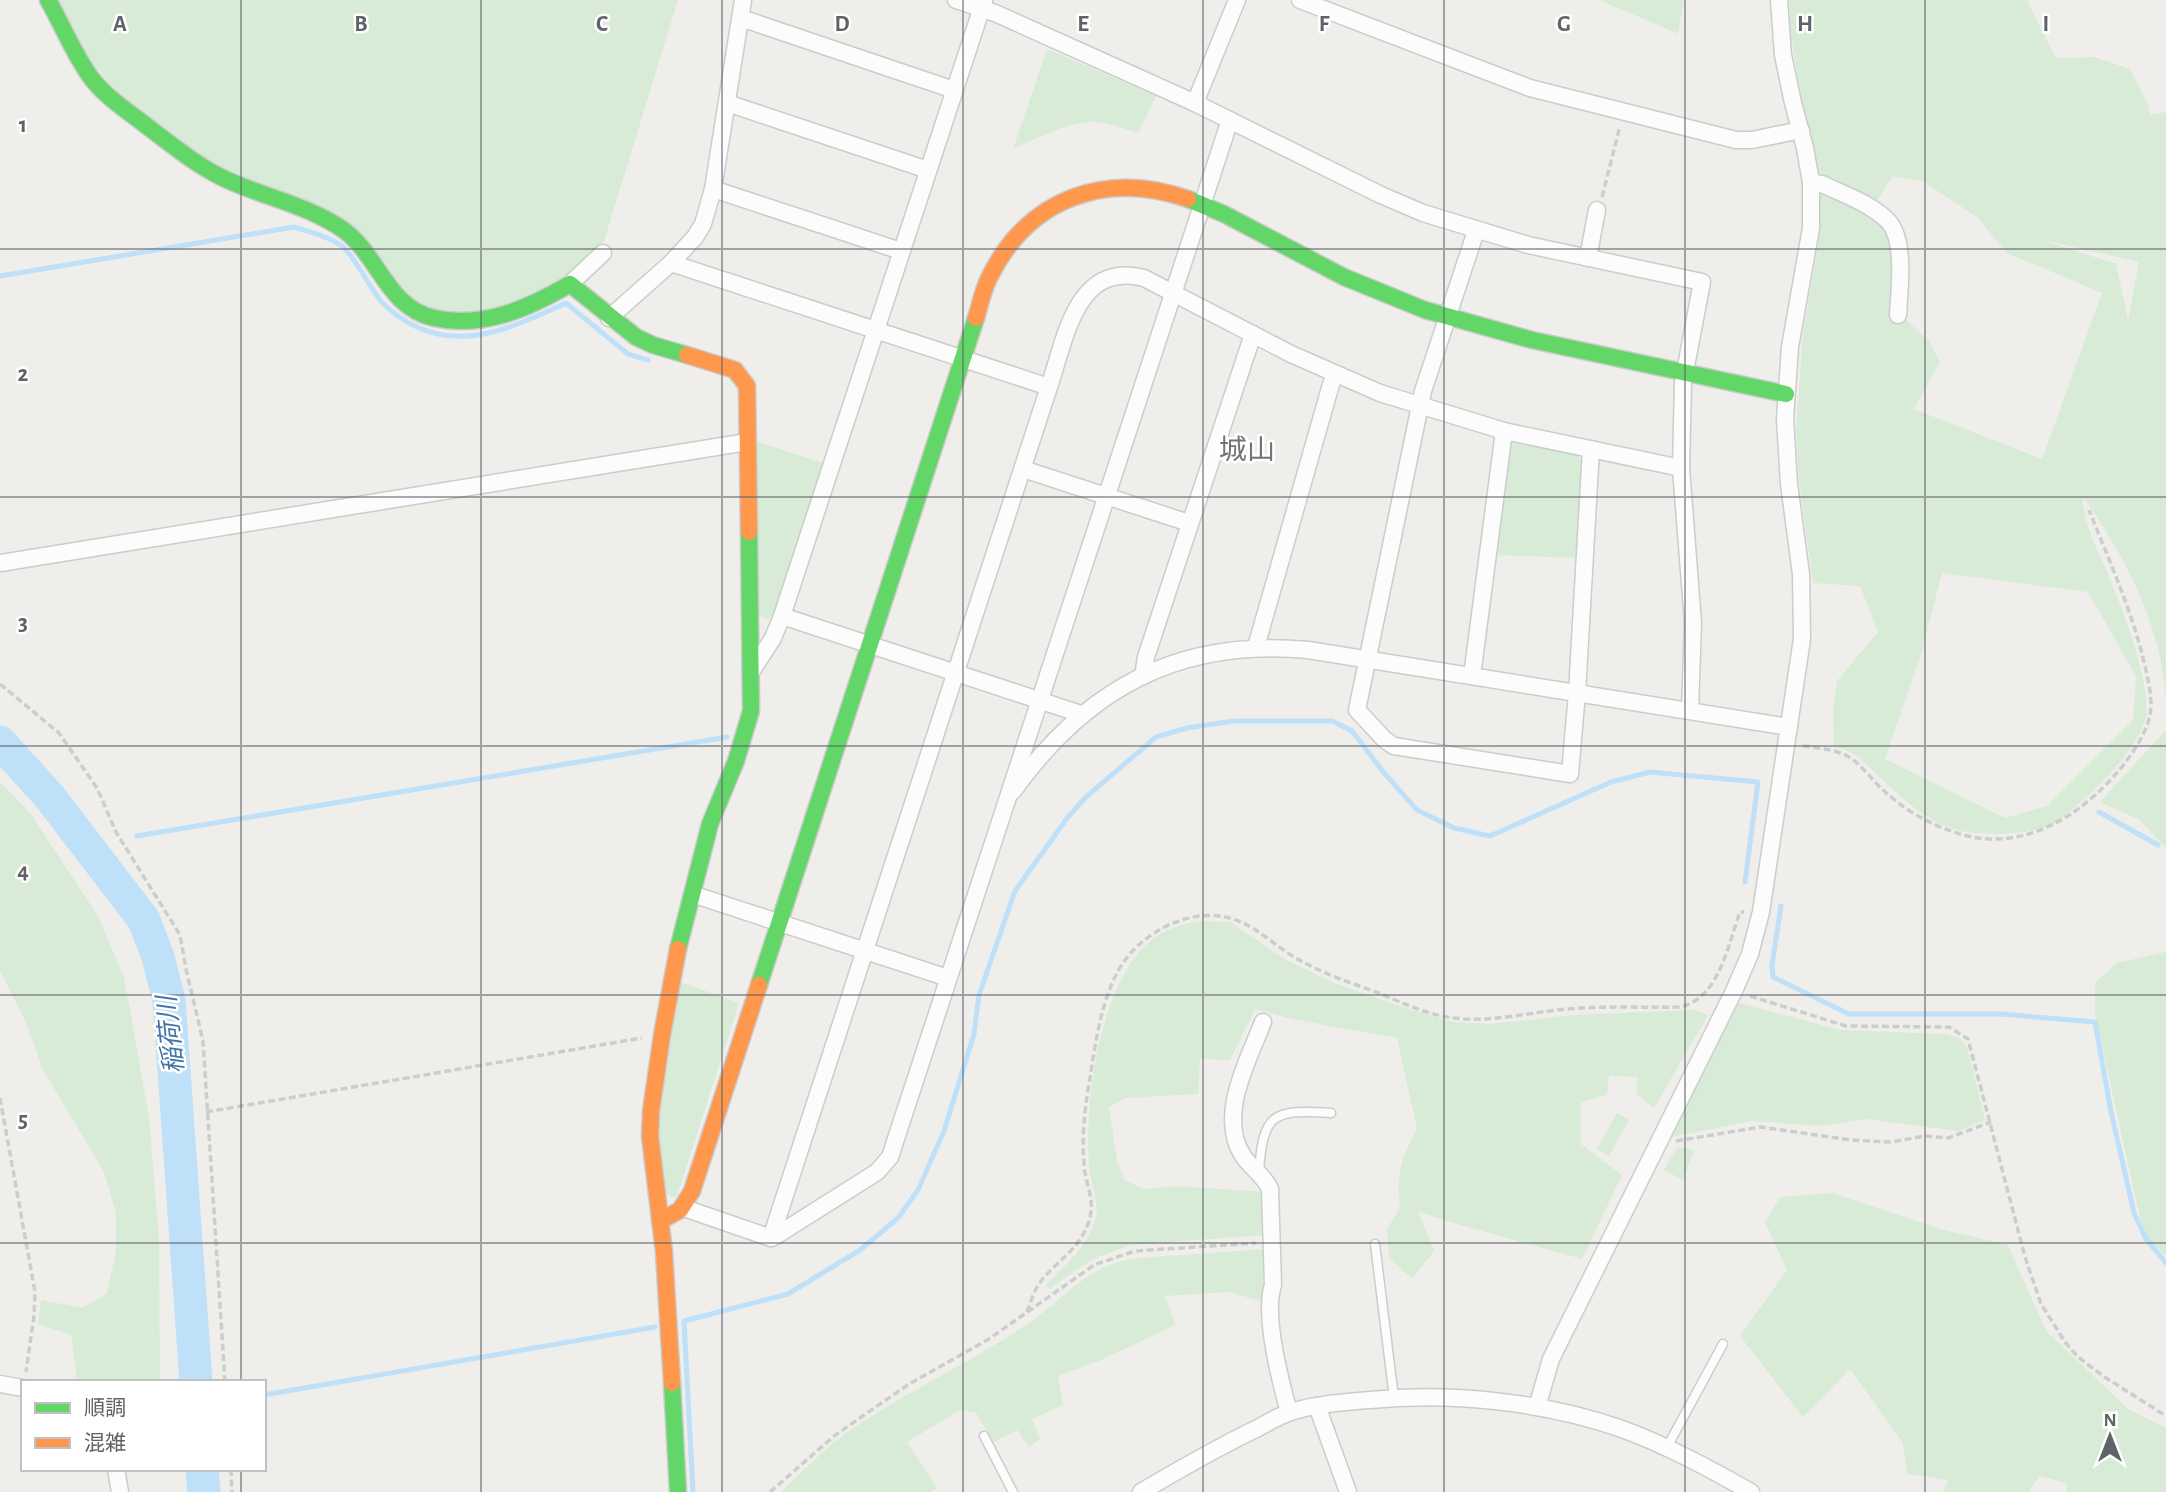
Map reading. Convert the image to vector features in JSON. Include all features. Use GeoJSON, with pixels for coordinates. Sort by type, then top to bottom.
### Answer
{"type":"FeatureCollection","features":[{"type":"Feature","properties":{"kind":"street"},"geometry":{"type":"LineString","coordinates":[[48,0],[63,23],[71,46],[83,67],[100,89],[187,156],[222,177],[338,226],[355,242],[405,306],[418,314],[454,323],[476,321],[525,309],[570,284],[603,253]]}},
{"type":"Feature","properties":{"kind":"street"},"geometry":{"type":"LineString","coordinates":[[609,317],[671,263],[703,224],[713,189],[743,0]]}},
{"type":"Feature","properties":{"kind":"street"},"geometry":{"type":"LineString","coordinates":[[957,0],[983,4],[1423,214],[1476,231],[1702,282],[1684,372],[1681,468],[1693,623],[1690,710]]}},
{"type":"Feature","properties":{"kind":"street"},"geometry":{"type":"LineString","coordinates":[[1195,103],[1237,0]]}},
{"type":"Feature","properties":{"kind":"street"},"geometry":{"type":"LineString","coordinates":[[1300,0],[1530,88],[1736,140],[1752,140],[1801,130]]}},
{"type":"Feature","properties":{"kind":"street"},"geometry":{"type":"LineString","coordinates":[[1537,1407],[1551,1359],[1734,991],[1750,954],[1761,912],[1802,639],[1801,574],[1786,446],[1786,394],[1790,347],[1811,228],[1811,182],[1783,55],[1779,0]]}},
{"type":"Feature","properties":{"kind":"street"},"geometry":{"type":"LineString","coordinates":[[751,672],[782,617],[983,4]]}},
{"type":"Feature","properties":{"kind":"street"},"geometry":{"type":"LineString","coordinates":[[741,18],[954,90]]}},
{"type":"Feature","properties":{"kind":"street"},"geometry":{"type":"LineString","coordinates":[[727,103],[928,170]]}},
{"type":"Feature","properties":{"kind":"street"},"geometry":{"type":"LineString","coordinates":[[684,1208],[771,1238],[877,1172],[887,1163],[1230,120]]}},
{"type":"Feature","properties":{"kind":"street"},"geometry":{"type":"LineString","coordinates":[[1811,182],[1822,184],[1887,219],[1894,231],[1898,248],[1898,315]]}},
{"type":"Feature","properties":{"kind":"street"},"geometry":{"type":"LineString","coordinates":[[660,1221],[678,1214],[692,1191],[995,265],[1024,226],[1047,209],[1082,194],[1124,186],[1166,190],[1202,204],[1332,271],[1396,299],[1447,317],[1526,340],[1786,394]]}},
{"type":"Feature","properties":{"kind":"street"},"geometry":{"type":"LineString","coordinates":[[713,189],[901,251]]}},
{"type":"Feature","properties":{"kind":"street"},"geometry":{"type":"LineString","coordinates":[[1588,258],[1597,210]]}},
{"type":"Feature","properties":{"kind":"street"},"geometry":{"type":"LineString","coordinates":[[1476,231],[1419,407],[1356,710],[1385,740],[1394,746],[1570,774],[1591,449]]}},
{"type":"Feature","properties":{"kind":"street"},"geometry":{"type":"LineString","coordinates":[[671,263],[1049,387]]}},
{"type":"Feature","properties":{"kind":"street"},"geometry":{"type":"LineString","coordinates":[[771,1238],[1049,387],[1079,300],[1095,284],[1114,276],[1136,275],[1334,374],[1419,407],[1504,431],[1681,468]]}},
{"type":"Feature","properties":{"kind":"street"},"geometry":{"type":"LineString","coordinates":[[570,284],[636,337],[653,345],[735,370],[747,386],[751,710],[736,761],[710,824],[673,972],[662,1035],[650,1136],[664,1252],[678,1492]]}},
{"type":"Feature","properties":{"kind":"street"},"geometry":{"type":"LineString","coordinates":[[1143,676],[1146,657],[1189,523],[1253,334]]}},
{"type":"Feature","properties":{"kind":"street"},"geometry":{"type":"LineString","coordinates":[[1256,647],[1334,374]]}},
{"type":"Feature","properties":{"kind":"street"},"geometry":{"type":"LineString","coordinates":[[1472,676],[1504,431]]}},
{"type":"Feature","properties":{"kind":"street"},"geometry":{"type":"LineString","coordinates":[[0,563],[747,442]]}},
{"type":"Feature","properties":{"kind":"street"},"geometry":{"type":"LineString","coordinates":[[1023,469],[1189,523]]}},
{"type":"Feature","properties":{"kind":"street"},"geometry":{"type":"LineString","coordinates":[[782,617],[1081,715]]}},
{"type":"Feature","properties":{"kind":"street"},"geometry":{"type":"LineString","coordinates":[[1006,802],[1035,764],[1081,715],[1107,695],[1143,676],[1202,654],[1256,647],[1308,650],[1690,710],[1788,735]]}},
{"type":"Feature","properties":{"kind":"street"},"geometry":{"type":"LineString","coordinates":[[692,894],[948,978]]}},
{"type":"Feature","properties":{"kind":"street"},"geometry":{"type":"LineString","coordinates":[[1263,1022],[1231,1119],[1233,1135],[1243,1157],[1259,1172],[1270,1189],[1273,1285],[1269,1299],[1270,1318],[1289,1412]]}},
{"type":"Feature","properties":{"kind":"street"},"geometry":{"type":"LineString","coordinates":[[0,1384],[21,1387]]}},
{"type":"Feature","properties":{"kind":"street"},"geometry":{"type":"LineString","coordinates":[[1142,1492],[1223,1445],[1289,1412],[1317,1406],[1394,1398],[1461,1398],[1537,1407],[1623,1429],[1751,1492]]}},
{"type":"Feature","properties":{"kind":"street"},"geometry":{"type":"LineString","coordinates":[[1317,1406],[1348,1492]]}},
{"type":"Feature","properties":{"kind":"street"},"geometry":{"type":"LineString","coordinates":[[116,1471],[120,1492]]}},
{"type":"Feature","properties":{"kind":"lane"},"geometry":{"type":"LineString","coordinates":[[1259,1172],[1264,1132],[1275,1118],[1298,1111],[1331,1113]]}},
{"type":"Feature","properties":{"kind":"lane"},"geometry":{"type":"LineString","coordinates":[[1375,1244],[1394,1398]]}},
{"type":"Feature","properties":{"kind":"lane"},"geometry":{"type":"LineString","coordinates":[[1666,1448],[1723,1344]]}},
{"type":"Feature","properties":{"kind":"lane"},"geometry":{"type":"LineString","coordinates":[[984,1436],[1013,1492]]}},
{"type":"Feature","properties":{"kind":"path"},"geometry":{"type":"LineString","coordinates":[[1597,210],[1625,111]]}},
{"type":"Feature","properties":{"kind":"path"},"geometry":{"type":"LineString","coordinates":[[1788,735],[1847,756],[1860,765],[1890,797],[1934,824],[1967,836],[1990,839],[2021,836],[2056,825],[2074,813],[2108,783],[2134,751],[2147,727],[2151,707],[2150,686],[2132,615],[2089,510]]}},
{"type":"Feature","properties":{"kind":"path"},"geometry":{"type":"LineString","coordinates":[[0,684],[59,733],[97,788],[116,832],[180,935],[203,1041],[225,1380]]}},
{"type":"Feature","properties":{"kind":"path"},"geometry":{"type":"LineString","coordinates":[[1027,1312],[1037,1287],[1067,1257],[1083,1235],[1090,1219],[1091,1194],[1084,1168],[1084,1115],[1099,1022],[1110,989],[1118,970],[1133,951],[1149,936],[1172,923],[1182,919],[1213,916],[1231,918],[1246,924],[1297,959],[1360,986],[1416,1008],[1453,1018],[1480,1018],[1598,1007],[1691,1005],[1716,977],[1740,912],[1761,912]]}},
{"type":"Feature","properties":{"kind":"path"},"geometry":{"type":"LineString","coordinates":[[1734,991],[1846,1026],[1949,1027],[1961,1033],[1972,1048],[2025,1257],[2040,1304],[2052,1325],[2078,1357],[2103,1377],[2166,1416]]}},
{"type":"Feature","properties":{"kind":"path"},"geometry":{"type":"LineString","coordinates":[[206,1112],[662,1035]]}},
{"type":"Feature","properties":{"kind":"path"},"geometry":{"type":"LineString","coordinates":[[0,1098],[35,1292],[24,1380]]}},
{"type":"Feature","properties":{"kind":"path"},"geometry":{"type":"LineString","coordinates":[[1660,1142],[1760,1127],[1850,1140],[1891,1142],[1925,1136],[1948,1138],[1991,1122]]}},
{"type":"Feature","properties":{"kind":"path"},"geometry":{"type":"LineString","coordinates":[[770,1492],[834,1436],[909,1384],[989,1339],[1094,1265],[1135,1251],[1272,1242]]}},
{"type":"Feature","properties":{"kind":"path"},"geometry":{"type":"LineString","coordinates":[[231,1471],[232,1492]]}},
{"type":"Feature","properties":{"kind":"green space"},"geometry":{"type":"Polygon","coordinates":[[[57,0],[678,0],[604,241],[562,278],[522,299],[472,314],[447,313],[418,304],[406,294],[351,225],[224,170],[179,140],[114,88],[85,55],[57,0]]]}},
{"type":"Feature","properties":{"kind":"green space"},"geometry":{"type":"Polygon","coordinates":[[[1599,0],[1684,0],[1678,34],[1674,32],[1599,0]]]}},
{"type":"Feature","properties":{"kind":"green space"},"geometry":{"type":"Polygon","coordinates":[[[1789,0],[2029,0],[2028,3],[2056,58],[2094,57],[2130,69],[2148,105],[2150,115],[2166,112],[2166,700],[2158,647],[2139,593],[2113,542],[2083,497],[2088,526],[2135,646],[2147,707],[2140,732],[2114,769],[2061,819],[2044,827],[2016,833],[1985,834],[1945,826],[1909,804],[1856,755],[1834,746],[1833,710],[1837,681],[1878,632],[1860,586],[1813,583],[1799,480],[1796,430],[1803,334],[1818,245],[1820,190],[1791,36],[1789,0]],[[1893,176],[1875,203],[1905,255],[1903,317],[1929,341],[1940,362],[1914,409],[2042,459],[2102,293],[2007,253],[1977,217],[1924,182],[1893,176]],[[2039,239],[2116,264],[2128,320],[2139,262],[2039,239]],[[1942,573],[1922,651],[1885,759],[2005,818],[2047,806],[2133,720],[2136,676],[2088,592],[1942,573]]]}},
{"type":"Feature","properties":{"kind":"green space"},"geometry":{"type":"Polygon","coordinates":[[[1047,49],[1156,96],[1138,133],[1105,123],[1082,123],[1058,129],[1013,149],[1047,49]]]}},
{"type":"Feature","properties":{"kind":"green space"},"geometry":{"type":"Polygon","coordinates":[[[755,441],[823,463],[773,616],[767,620],[759,615],[755,441]]]}},
{"type":"Feature","properties":{"kind":"green space"},"geometry":{"type":"Polygon","coordinates":[[[1514,443],[1578,456],[1582,461],[1576,558],[1496,555],[1509,449],[1514,443]]]}},
{"type":"Feature","properties":{"kind":"green space"},"geometry":{"type":"Polygon","coordinates":[[[2166,730],[2166,848],[2140,820],[2100,802],[2166,730]]]}},
{"type":"Feature","properties":{"kind":"green space"},"geometry":{"type":"Polygon","coordinates":[[[0,782],[30,813],[98,916],[124,977],[149,1117],[159,1240],[160,1380],[75,1380],[71,1335],[38,1324],[41,1300],[83,1308],[107,1293],[116,1251],[116,1213],[104,1172],[42,1068],[26,1022],[0,971],[0,782]]]}},
{"type":"Feature","properties":{"kind":"green space"},"geometry":{"type":"Polygon","coordinates":[[[1203,921],[1230,922],[1286,960],[1334,983],[1454,1022],[1491,1024],[1574,1015],[1694,1010],[1708,1015],[1654,1108],[1637,1094],[1637,1077],[1609,1076],[1607,1095],[1581,1102],[1581,1144],[1622,1175],[1582,1259],[1418,1211],[1434,1251],[1412,1279],[1389,1257],[1387,1229],[1400,1208],[1401,1167],[1417,1129],[1397,1038],[1292,1019],[1255,1009],[1230,1060],[1200,1059],[1198,1094],[1125,1098],[1109,1107],[1117,1160],[1124,1180],[1144,1189],[1177,1186],[1263,1192],[1265,1235],[1130,1245],[1093,1259],[1049,1289],[1046,1285],[1083,1246],[1096,1217],[1089,1164],[1090,1106],[1101,1037],[1111,1004],[1124,974],[1141,950],[1162,933],[1203,921]]]}},
{"type":"Feature","properties":{"kind":"green space"},"geometry":{"type":"Polygon","coordinates":[[[2166,952],[2166,1256],[2149,1241],[2141,1222],[2095,1014],[2095,983],[2117,963],[2166,952]]]}},
{"type":"Feature","properties":{"kind":"green space"},"geometry":{"type":"Polygon","coordinates":[[[680,982],[739,1003],[677,1196],[672,1197],[666,1194],[658,1136],[680,982]]]}},
{"type":"Feature","properties":{"kind":"green space"},"geometry":{"type":"Polygon","coordinates":[[[1739,1003],[1840,1030],[1946,1034],[1959,1038],[1967,1047],[1985,1120],[1958,1131],[1866,1119],[1820,1126],[1752,1121],[1671,1137],[1739,1003]]]}},
{"type":"Feature","properties":{"kind":"green space"},"geometry":{"type":"Polygon","coordinates":[[[1617,1113],[1629,1120],[1609,1156],[1597,1149],[1617,1113]]]}},
{"type":"Feature","properties":{"kind":"green space"},"geometry":{"type":"Polygon","coordinates":[[[1677,1147],[1694,1150],[1683,1180],[1664,1170],[1677,1147]]]}},
{"type":"Feature","properties":{"kind":"green space"},"geometry":{"type":"Polygon","coordinates":[[[1833,1193],[1940,1229],[2008,1245],[2046,1331],[2128,1409],[2166,1428],[2166,1492],[2067,1492],[2066,1483],[2040,1476],[2028,1492],[1943,1492],[1948,1480],[1907,1474],[1903,1443],[1850,1369],[1803,1417],[1740,1336],[1787,1270],[1765,1222],[1780,1197],[1833,1193]]]}},
{"type":"Feature","properties":{"kind":"green space"},"geometry":{"type":"Polygon","coordinates":[[[1267,1249],[1261,1301],[1229,1292],[1165,1296],[1175,1325],[1101,1360],[1058,1376],[1063,1405],[1032,1419],[1040,1439],[1029,1447],[1017,1430],[994,1442],[976,1413],[960,1410],[907,1442],[937,1488],[931,1492],[781,1492],[845,1434],[1007,1338],[1104,1267],[1138,1258],[1267,1249]]]}},
{"type":"Feature","properties":{"kind":"waterway"},"geometry":{"type":"LineString","coordinates":[[0,276],[294,227],[343,247],[384,304],[419,328],[457,336],[494,332],[566,303],[628,354],[648,360]]}},
{"type":"Feature","properties":{"kind":"waterway"},"geometry":{"type":"LineString","coordinates":[[693,1492],[684,1321],[788,1294],[860,1250],[898,1218],[918,1190],[944,1131],[974,1034],[979,995],[1015,891],[1068,817],[1086,797],[1156,737],[1187,728],[1233,721],[1332,721],[1352,731],[1417,810],[1454,828],[1490,836],[1611,782],[1650,772],[1758,782],[1745,882]]}},
{"type":"Feature","properties":{"kind":"waterway"},"geometry":{"type":"LineString","coordinates":[[137,836],[727,737]]}},
{"type":"Feature","properties":{"kind":"waterway","name":"稲荷川"},"geometry":{"type":"LineString","coordinates":[[0,742],[49,796],[144,920],[158,957],[169,1000],[196,1380]]}},
{"type":"Feature","properties":{"kind":"waterway"},"geometry":{"type":"LineString","coordinates":[[2099,812],[2158,845]]}},
{"type":"Feature","properties":{"kind":"waterway"},"geometry":{"type":"LineString","coordinates":[[1781,906],[1772,965],[1773,977],[1849,1014],[2001,1014],[2095,1022],[2111,1112],[2134,1213],[2146,1239],[2166,1263]]}},
{"type":"Feature","properties":{"kind":"waterway"},"geometry":{"type":"LineString","coordinates":[[266,1395],[655,1327]]}},
{"type":"Feature","properties":{"kind":"waterway","name":"稲荷川"},"geometry":{"type":"LineString","coordinates":[[202,1471],[204,1492]]}},
{"type":"Feature","properties":{"kind":"traffic: fast"},"geometry":{"type":"LineString","coordinates":[[48,0],[86,70],[111,99],[213,173],[316,214],[345,231],[367,254],[395,293],[405,304],[418,312],[452,321],[488,318],[522,308],[570,284],[636,337],[687,355]]}},
{"type":"Feature","properties":{"kind":"traffic: fast"},"geometry":{"type":"LineString","coordinates":[[1188,199],[1224,214],[1344,277],[1425,310],[1532,340],[1786,394]]}},
{"type":"Feature","properties":{"kind":"traffic: fast"},"geometry":{"type":"LineString","coordinates":[[759,985],[976,318]]}},
{"type":"Feature","properties":{"kind":"traffic: fast"},"geometry":{"type":"LineString","coordinates":[[678,949],[710,824],[736,761],[751,711],[749,532]]}},
{"type":"Feature","properties":{"kind":"traffic: fast"},"geometry":{"type":"LineString","coordinates":[[672,1383],[678,1492]]}},
{"type":"Feature","properties":{"kind":"traffic: slow"},"geometry":{"type":"LineString","coordinates":[[976,318],[987,283],[1005,250],[1025,228],[1047,210],[1072,198],[1099,190],[1128,188],[1158,191],[1188,199]]}},
{"type":"Feature","properties":{"kind":"traffic: slow"},"geometry":{"type":"LineString","coordinates":[[687,355],[735,370],[747,386],[749,532]]}},
{"type":"Feature","properties":{"kind":"traffic: slow"},"geometry":{"type":"LineString","coordinates":[[672,1383],[664,1252],[650,1136],[662,1035],[678,949]]}},
{"type":"Feature","properties":{"kind":"traffic: slow"},"geometry":{"type":"LineString","coordinates":[[660,1221],[680,1210],[692,1191],[759,985]]}},
{"type":"Feature","properties":{"kind":"district","name":"城山"},"geometry":{"type":"Point","coordinates":[1247,449]}}]}
